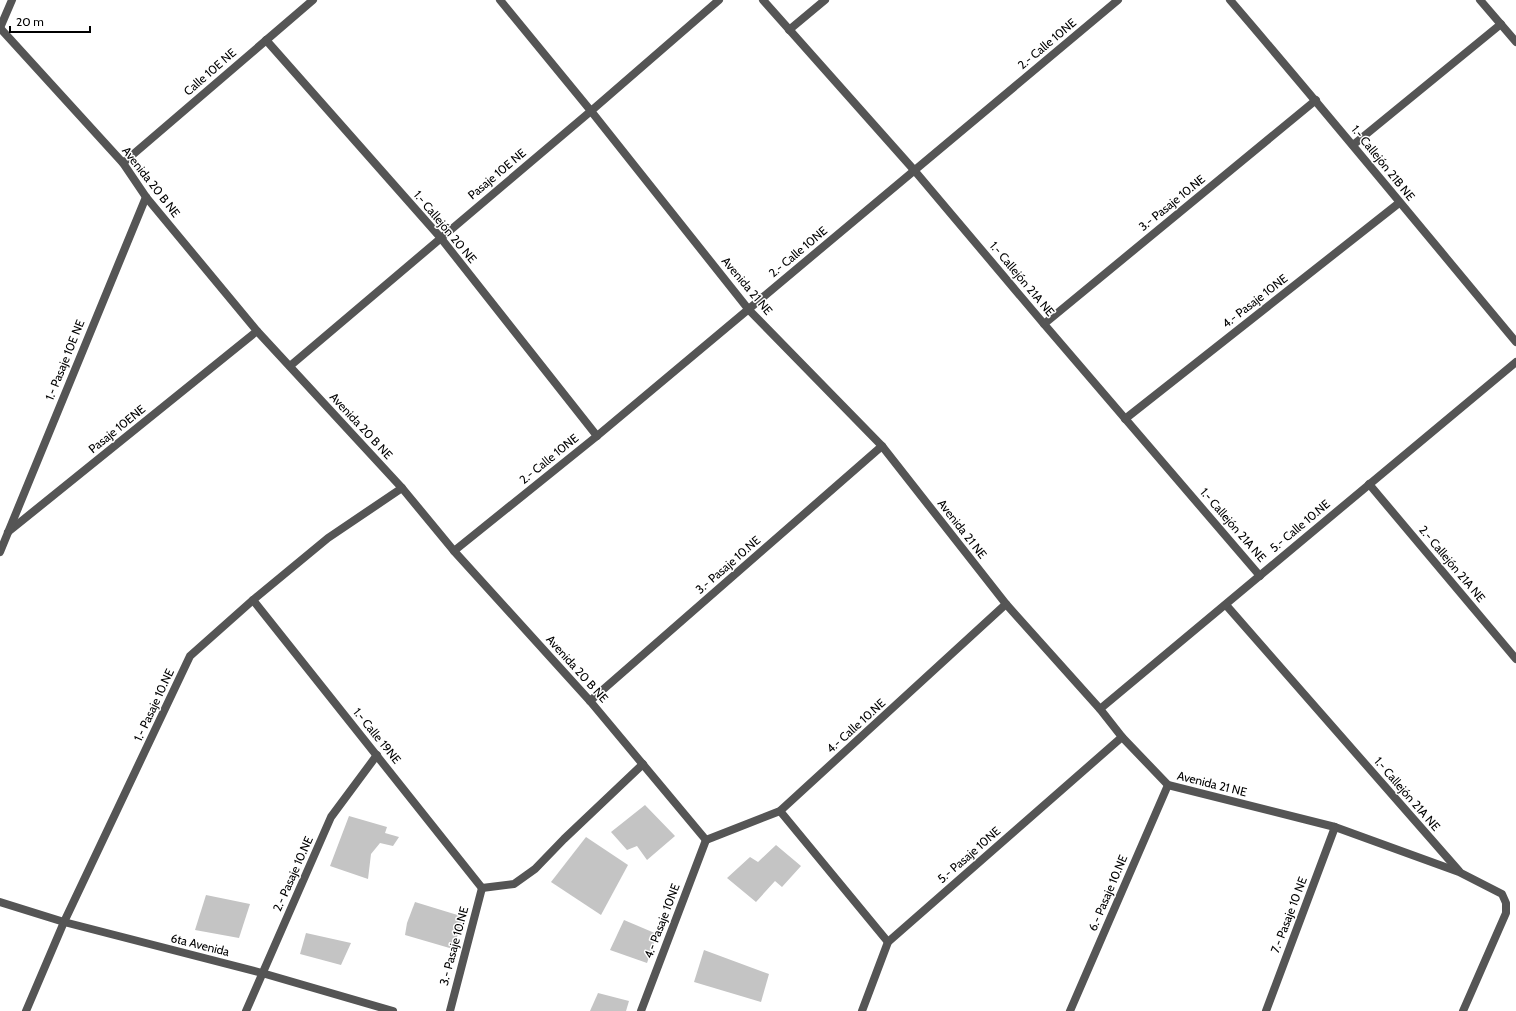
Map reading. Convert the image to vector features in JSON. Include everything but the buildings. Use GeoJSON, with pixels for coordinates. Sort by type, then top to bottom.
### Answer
{"type":"FeatureCollection","features":[{"type":"Feature","properties":{"kind":"street"},"geometry":{"type":"LineString","coordinates":[[0,28],[12,0]]}},
{"type":"Feature","properties":{"kind":"street","name":"Calle 10E NE"},"geometry":{"type":"LineString","coordinates":[[123,163],[313,0]]}},
{"type":"Feature","properties":{"kind":"street","name":"Avenida 21 NE"},"geometry":{"type":"LineString","coordinates":[[500,0],[591,111],[749,310],[882,446],[1006,604],[1100,709],[1122,737],[1168,785],[1335,826],[1459,872],[1502,894],[1506,903],[1506,913],[1463,1011]]}},
{"type":"Feature","properties":{"kind":"street","name":"Pasaje 10E NE"},"geometry":{"type":"LineString","coordinates":[[290,366],[591,111],[719,0]]}},
{"type":"Feature","properties":{"kind":"street","name":"1.- Callejón 21A NE"},"geometry":{"type":"LineString","coordinates":[[763,0],[914,170],[1260,576]]}},
{"type":"Feature","properties":{"kind":"street"},"geometry":{"type":"LineString","coordinates":[[789,30],[825,0]]}},
{"type":"Feature","properties":{"kind":"street","name":"2.- Calle 10NE"},"geometry":{"type":"LineString","coordinates":[[454,551],[597,436],[749,310],[1118,0]]}},
{"type":"Feature","properties":{"kind":"street","name":"1.- Callejón 21B NE"},"geometry":{"type":"LineString","coordinates":[[1230,0],[1316,100],[1516,342]]}},
{"type":"Feature","properties":{"kind":"street"},"geometry":{"type":"LineString","coordinates":[[1480,0],[1516,42]]}},
{"type":"Feature","properties":{"kind":"street"},"geometry":{"type":"LineString","coordinates":[[1353,145],[1501,24]]}},
{"type":"Feature","properties":{"kind":"street","name":"Avenida 20 B NE"},"geometry":{"type":"LineString","coordinates":[[0,28],[123,163],[146,197],[257,331],[402,488],[454,551],[590,701],[706,840]]}},
{"type":"Feature","properties":{"kind":"street","name":"1.- Callejón 20 NE"},"geometry":{"type":"LineString","coordinates":[[266,40],[440,238],[597,436]]}},
{"type":"Feature","properties":{"kind":"street","name":"3.- Pasaje 10.NE"},"geometry":{"type":"LineString","coordinates":[[1044,324],[1316,100]]}},
{"type":"Feature","properties":{"kind":"street","name":"1.- Pasaje 10E NE"},"geometry":{"type":"LineString","coordinates":[[7,533],[146,197]]}},
{"type":"Feature","properties":{"kind":"street","name":"4.- Pasaje 10NE"},"geometry":{"type":"LineString","coordinates":[[1125,419],[1400,203]]}},
{"type":"Feature","properties":{"kind":"street","name":"Pasaje 10ENE"},"geometry":{"type":"LineString","coordinates":[[7,533],[257,331]]}},
{"type":"Feature","properties":{"kind":"street","name":"5.- Calle 10.NE"},"geometry":{"type":"LineString","coordinates":[[1100,709],[1516,362]]}},
{"type":"Feature","properties":{"kind":"street","name":"3.- Pasaje 10.NE"},"geometry":{"type":"LineString","coordinates":[[590,701],[882,446]]}},
{"type":"Feature","properties":{"kind":"street","name":"2.- Callejón 21A NE"},"geometry":{"type":"LineString","coordinates":[[1369,484],[1516,660]]}},
{"type":"Feature","properties":{"kind":"street","name":"1.- Pasaje 10.NE"},"geometry":{"type":"LineString","coordinates":[[26,1011],[64,922],[190,656],[253,600],[328,538],[402,488]]}},
{"type":"Feature","properties":{"kind":"street"},"geometry":{"type":"LineString","coordinates":[[0,552],[7,533]]}},
{"type":"Feature","properties":{"kind":"street","name":"1.- Calle 19NE"},"geometry":{"type":"LineString","coordinates":[[253,600],[482,888]]}},
{"type":"Feature","properties":{"kind":"street","name":"4.- Calle 10.NE"},"geometry":{"type":"LineString","coordinates":[[706,840],[780,811],[1006,604]]}},
{"type":"Feature","properties":{"kind":"street","name":"1.- Callejón 21A NE"},"geometry":{"type":"LineString","coordinates":[[1226,605],[1459,872]]}},
{"type":"Feature","properties":{"kind":"street","name":"5.- Pasaje 10NE"},"geometry":{"type":"LineString","coordinates":[[862,1011],[888,942],[1122,737]]}},
{"type":"Feature","properties":{"kind":"street","name":"2.- Pasaje 10.NE"},"geometry":{"type":"LineString","coordinates":[[246,1011],[331,817],[377,755]]}},
{"type":"Feature","properties":{"kind":"street"},"geometry":{"type":"LineString","coordinates":[[482,888],[514,884],[535,869],[642,764]]}},
{"type":"Feature","properties":{"kind":"street","name":"6.- Pasaje 10.NE"},"geometry":{"type":"LineString","coordinates":[[1070,1011],[1168,785]]}},
{"type":"Feature","properties":{"kind":"street"},"geometry":{"type":"LineString","coordinates":[[780,811],[888,942]]}},
{"type":"Feature","properties":{"kind":"street","name":"7.- Pasaje 10 NE"},"geometry":{"type":"LineString","coordinates":[[1266,1011],[1335,826]]}},
{"type":"Feature","properties":{"kind":"street","name":"4.- Pasaje 10NE"},"geometry":{"type":"LineString","coordinates":[[641,1011],[706,840]]}},
{"type":"Feature","properties":{"kind":"street","name":"3.- Pasaje 10.NE"},"geometry":{"type":"LineString","coordinates":[[450,1011],[482,888]]}},
{"type":"Feature","properties":{"kind":"street","name":"6ta Avenida"},"geometry":{"type":"LineString","coordinates":[[0,902],[64,922],[262,974],[393,1011]]}}]}
